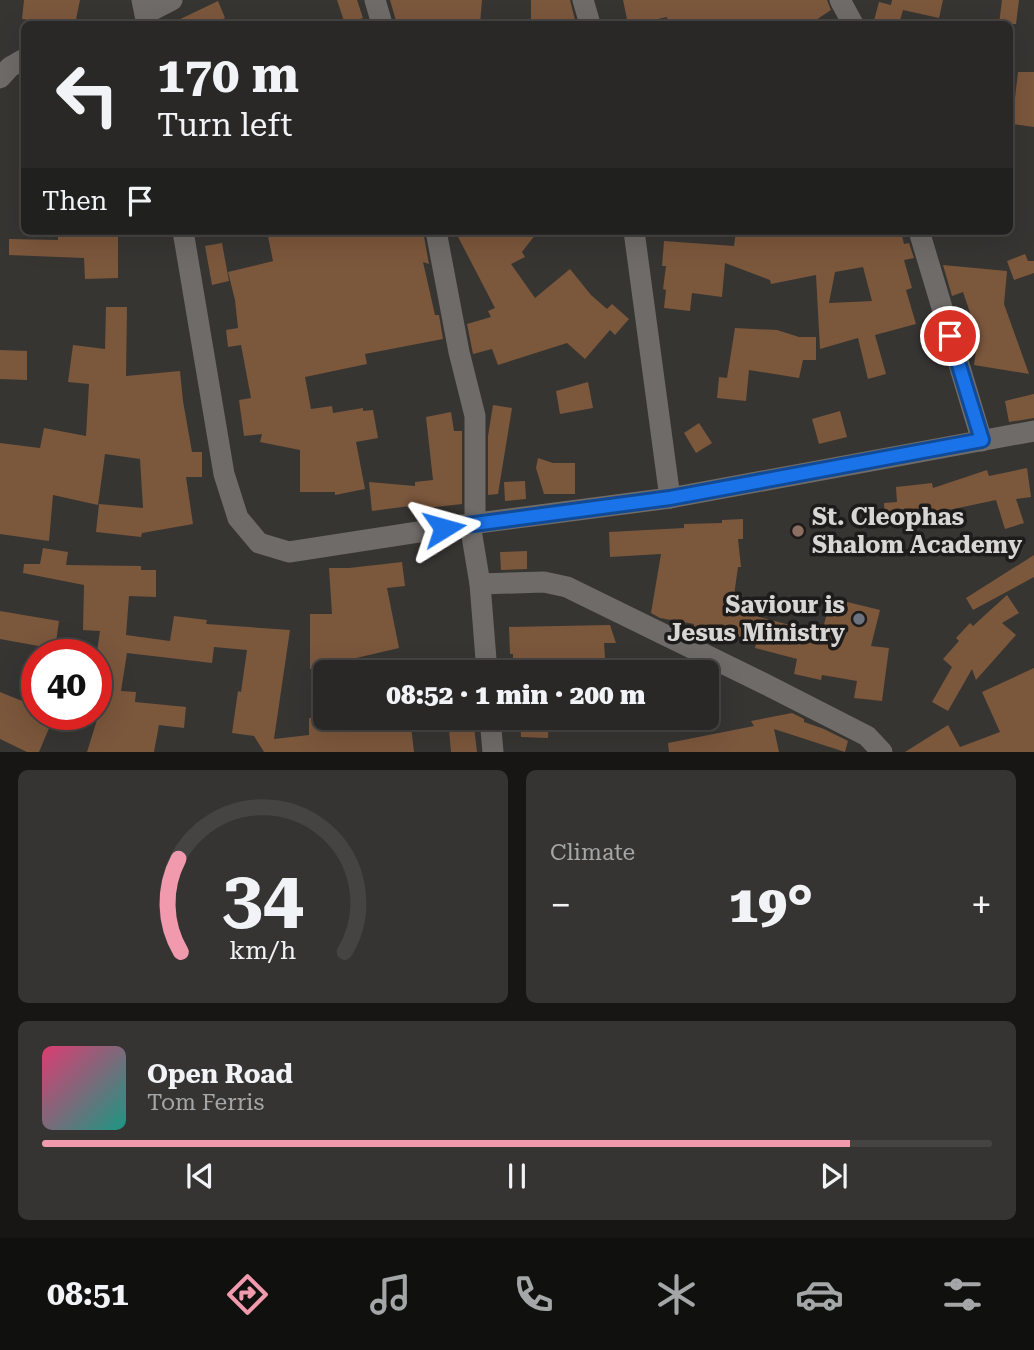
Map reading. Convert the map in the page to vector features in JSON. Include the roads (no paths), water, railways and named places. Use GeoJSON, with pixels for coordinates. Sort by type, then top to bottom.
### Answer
{"type":"FeatureCollection","features":[{"type":"Feature","properties":{"kind":"street"},"geometry":{"type":"LineString","coordinates":[[145,13],[172,0]]}},
{"type":"Feature","properties":{"kind":"street"},"geometry":{"type":"LineString","coordinates":[[375,0],[381,21]]}},
{"type":"Feature","properties":{"kind":"street"},"geometry":{"type":"LineString","coordinates":[[583,0],[589,21]]}},
{"type":"Feature","properties":{"kind":"street"},"geometry":{"type":"LineString","coordinates":[[840,0],[851,21]]}},
{"type":"Feature","properties":{"kind":"street"},"geometry":{"type":"LineString","coordinates":[[0,78],[10,67],[21,61]]}},
{"type":"Feature","properties":{"kind":"street"},"geometry":{"type":"LineString","coordinates":[[184,235],[224,474],[238,518],[258,543],[289,552],[670,498],[1034,431]]}},
{"type":"Feature","properties":{"kind":"street"},"geometry":{"type":"LineString","coordinates":[[437,235],[459,352],[475,416],[472,524],[486,660]]}},
{"type":"Feature","properties":{"kind":"street"},"geometry":{"type":"LineString","coordinates":[[635,235],[670,498]]}},
{"type":"Feature","properties":{"kind":"street"},"geometry":{"type":"LineString","coordinates":[[920,235],[982,440]]}},
{"type":"Feature","properties":{"kind":"street"},"geometry":{"type":"LineString","coordinates":[[480,584],[544,582],[567,587],[867,736],[882,751]]}},
{"type":"Feature","properties":{"kind":"street"},"geometry":{"type":"LineString","coordinates":[[491,730],[493,751]]}},
{"type":"Feature","properties":{"kind":"place","name":"St. Cleophas Shalom Academy"},"geometry":{"type":"Point","coordinates":[798,531]}},
{"type":"Feature","properties":{"kind":"place","name":"Saviour is Jesus Ministry"},"geometry":{"type":"Point","coordinates":[859,619]}}]}
